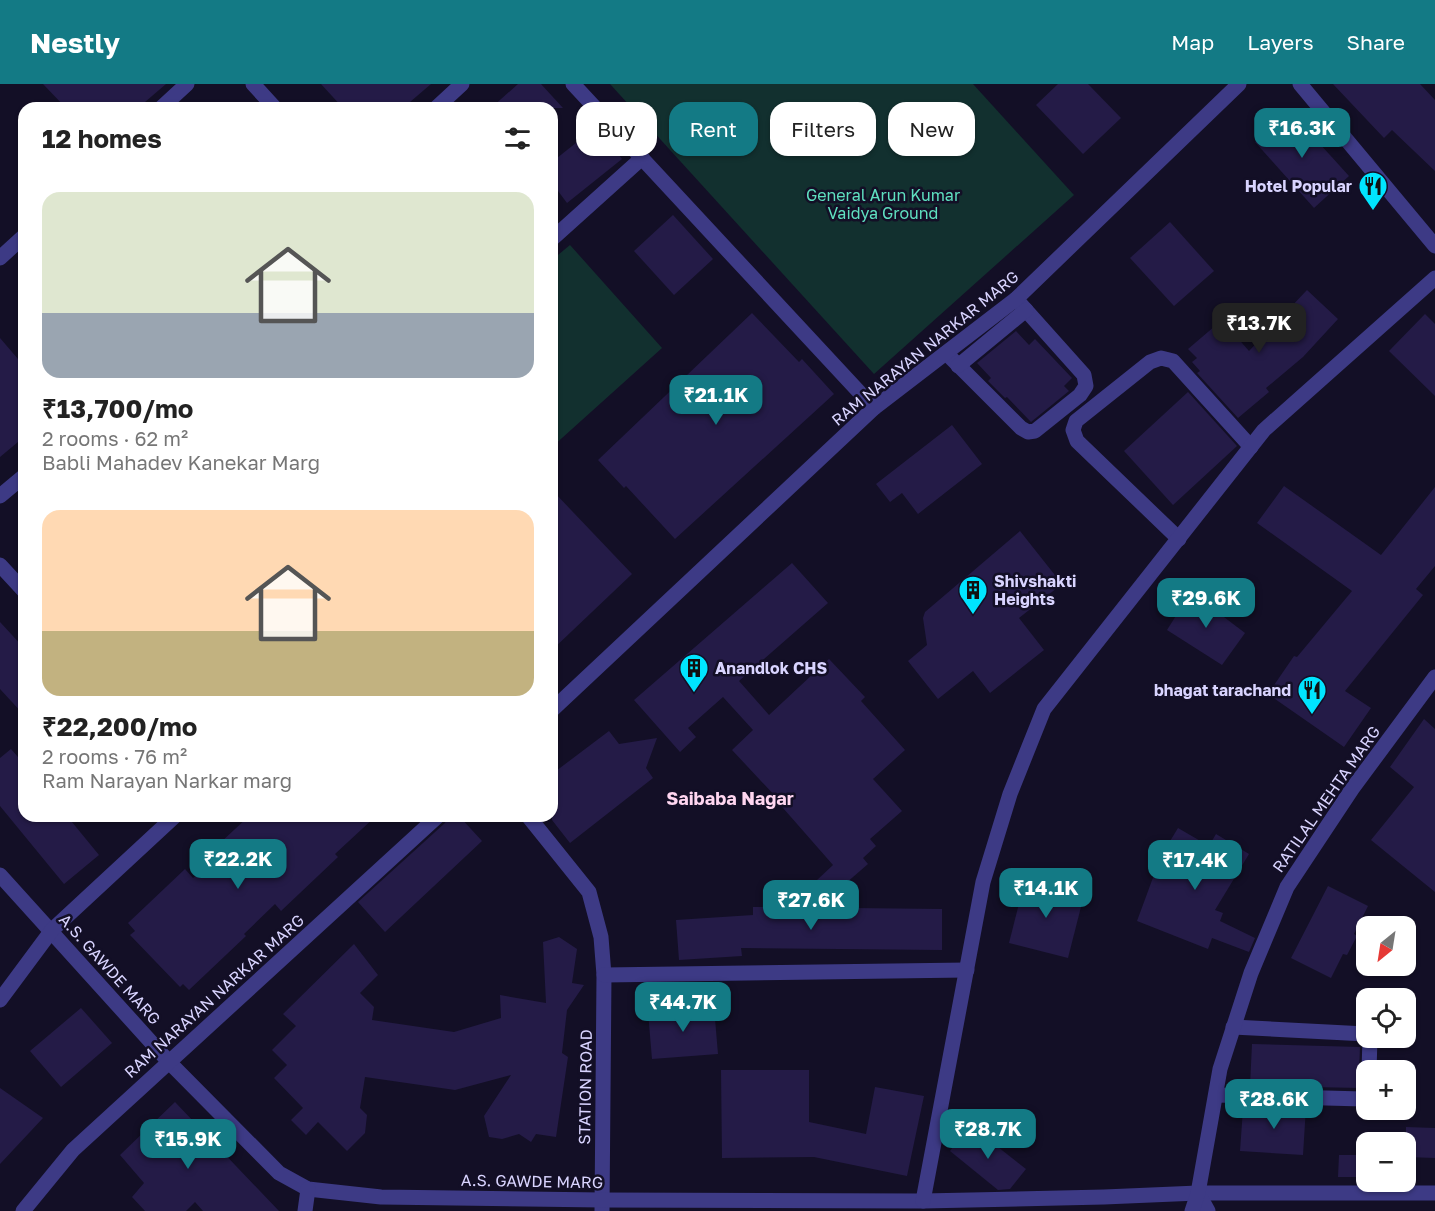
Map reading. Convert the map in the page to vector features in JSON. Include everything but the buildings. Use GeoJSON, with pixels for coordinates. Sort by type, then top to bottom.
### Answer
{"type":"FeatureCollection","features":[{"type":"Feature","properties":{"kind":"street"},"geometry":{"type":"LineString","coordinates":[[168,102],[187,84]]}},
{"type":"Feature","properties":{"kind":"street"},"geometry":{"type":"LineString","coordinates":[[253,84],[270,102]]}},
{"type":"Feature","properties":{"kind":"street"},"geometry":{"type":"LineString","coordinates":[[442,102],[462,84]]}},
{"type":"Feature","properties":{"kind":"street"},"geometry":{"type":"LineString","coordinates":[[573,84],[874,408]]}},
{"type":"Feature","properties":{"kind":"street","name":"RAM NARAYAN NARKAR MARG"},"geometry":{"type":"LineString","coordinates":[[558,704],[874,408],[946,353],[1021,305],[1239,84]]}},
{"type":"Feature","properties":{"kind":"street"},"geometry":{"type":"LineString","coordinates":[[1300,84],[1435,246]]}},
{"type":"Feature","properties":{"kind":"street"},"geometry":{"type":"LineString","coordinates":[[558,234],[642,158]]}},
{"type":"Feature","properties":{"kind":"street"},"geometry":{"type":"LineString","coordinates":[[0,258],[18,242]]}},
{"type":"Feature","properties":{"kind":"street"},"geometry":{"type":"LineString","coordinates":[[923,1201],[982,882],[1010,794],[1044,709],[1264,430],[1435,278]]}},
{"type":"Feature","properties":{"kind":"street"},"geometry":{"type":"LineString","coordinates":[[946,353],[958,366],[1004,412],[1028,432],[1035,431],[1080,395],[1086,386],[1084,375],[1021,305],[958,366]]}},
{"type":"Feature","properties":{"kind":"street"},"geometry":{"type":"LineString","coordinates":[[1179,539],[1077,441],[1073,430],[1076,421],[1150,362],[1161,358],[1173,361],[1251,447]]}},
{"type":"Feature","properties":{"kind":"street"},"geometry":{"type":"LineString","coordinates":[[0,496],[18,481]]}},
{"type":"Feature","properties":{"kind":"street"},"geometry":{"type":"LineString","coordinates":[[0,565],[18,584]]}},
{"type":"Feature","properties":{"kind":"street","name":"RATILAL MEHTA MARG"},"geometry":{"type":"LineString","coordinates":[[1192,1211],[1198,1192],[1220,1069],[1251,974],[1287,887],[1352,789],[1435,677]]}},
{"type":"Feature","properties":{"kind":"street"},"geometry":{"type":"LineString","coordinates":[[0,1000],[52,930],[169,822]]}},
{"type":"Feature","properties":{"kind":"street","name":"RAM NARAYAN NARKAR MARG"},"geometry":{"type":"LineString","coordinates":[[23,1211],[73,1150],[431,822]]}},
{"type":"Feature","properties":{"kind":"street","name":"STATION ROAD"},"geometry":{"type":"LineString","coordinates":[[533,822],[589,892],[601,937],[604,975],[602,1205]]}},
{"type":"Feature","properties":{"kind":"street","name":"A.S. GAWDE MARG"},"geometry":{"type":"LineString","coordinates":[[0,875],[169,1062],[279,1173],[308,1189],[381,1197],[498,1205],[923,1201],[1104,1197],[1198,1192],[1435,1192]]}},
{"type":"Feature","properties":{"kind":"street"},"geometry":{"type":"LineString","coordinates":[[604,975],[967,970]]}},
{"type":"Feature","properties":{"kind":"street"},"geometry":{"type":"LineString","coordinates":[[1233,1027],[1356,1033]]}},
{"type":"Feature","properties":{"kind":"street"},"geometry":{"type":"LineString","coordinates":[[1216,1095],[1356,1100]]}},
{"type":"Feature","properties":{"kind":"street"},"geometry":{"type":"LineString","coordinates":[[305,1211],[308,1189]]}},
{"type":"Feature","properties":{"kind":"street"},"geometry":{"type":"LineString","coordinates":[[1198,1192],[1208,1211]]}},
{"type":"Feature","properties":{"kind":"green space","name":"General Arun Kumar Vaidya Ground"},"geometry":{"type":"Polygon","coordinates":[[[610,84],[973,84],[1074,195],[874,374],[676,156],[758,156],[758,102],[669,102],[669,149],[657,136],[657,102],[626,102],[610,84]]]}},
{"type":"Feature","properties":{"kind":"green space"},"geometry":{"type":"Polygon","coordinates":[[[570,245],[662,348],[558,442],[558,255],[570,245]]]}},
{"type":"Feature","properties":{"kind":"place","name":"Hotel Popular"},"geometry":{"type":"Point","coordinates":[1373,212]}},
{"type":"Feature","properties":{"kind":"place","name":"Shivshakti Heights"},"geometry":{"type":"Point","coordinates":[973,616]}},
{"type":"Feature","properties":{"kind":"place","name":"Anandlok CHS"},"geometry":{"type":"Point","coordinates":[694,694]}},
{"type":"Feature","properties":{"kind":"place","name":"bhagat tarachand"},"geometry":{"type":"Point","coordinates":[1312,716]}},
{"type":"Feature","properties":{"kind":"district","name":"Saibaba Nagar"},"geometry":{"type":"Point","coordinates":[730,798]}}]}
